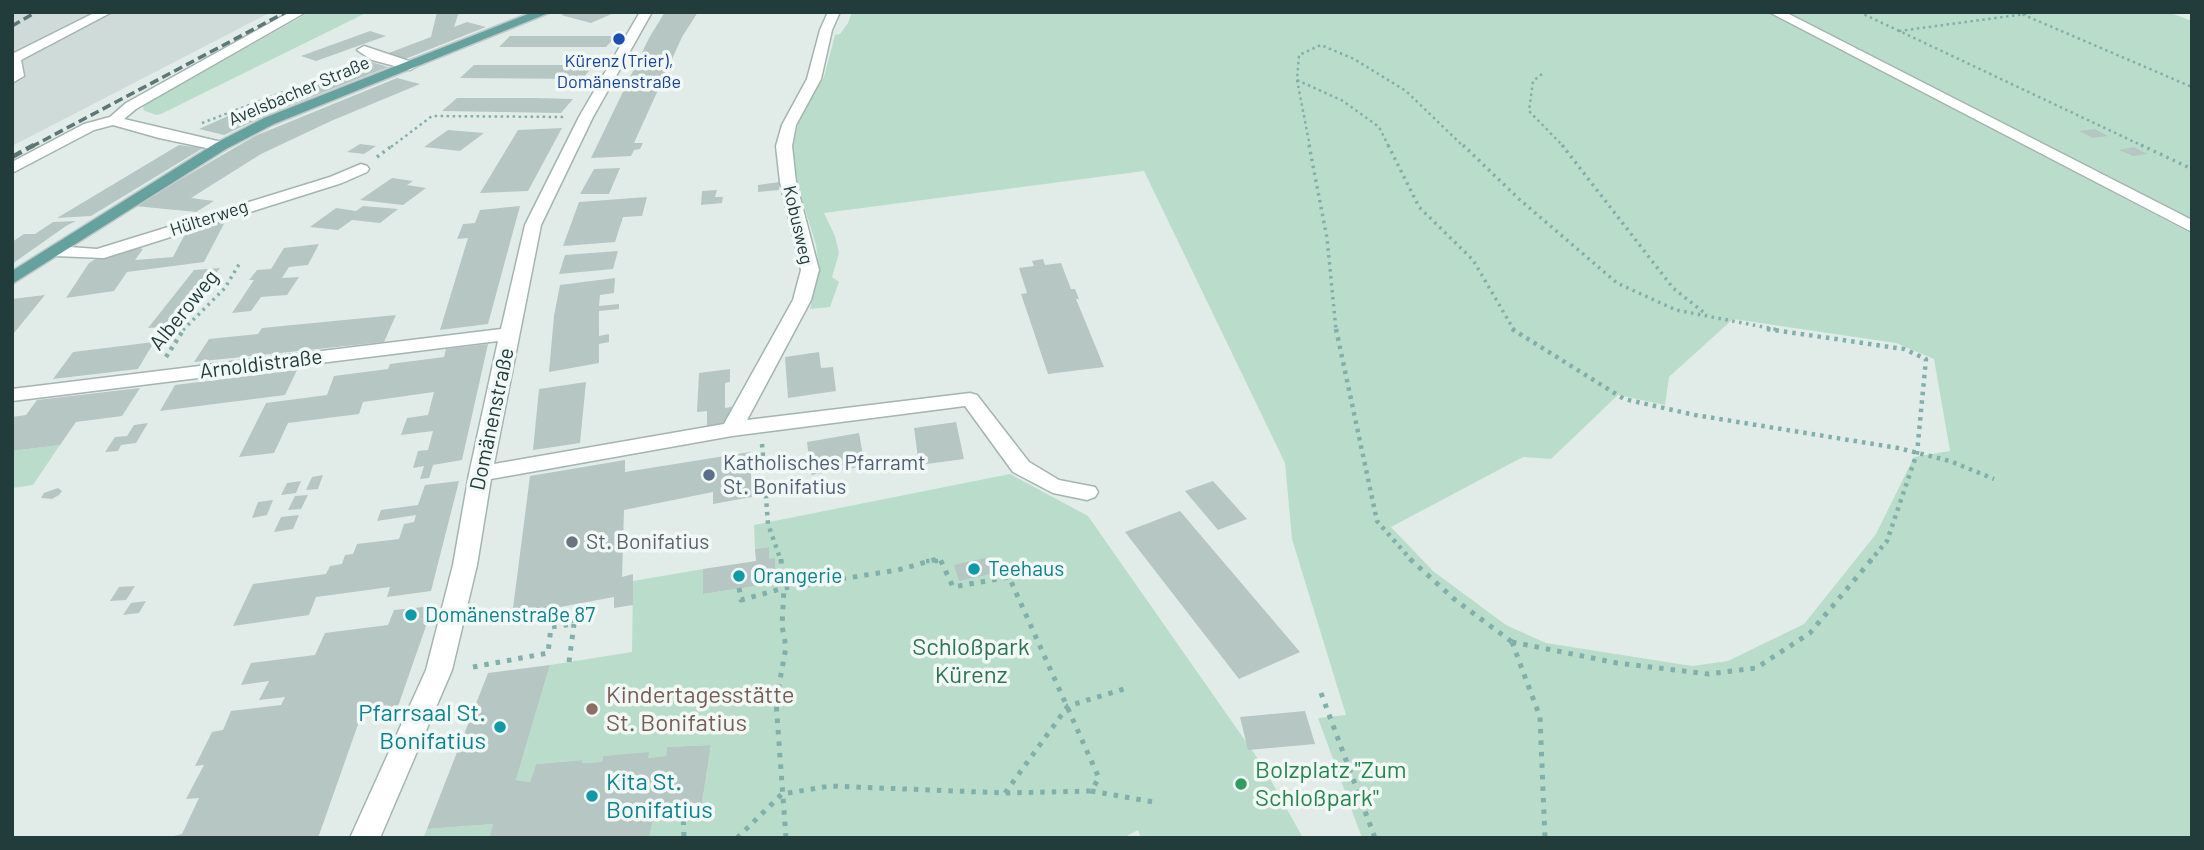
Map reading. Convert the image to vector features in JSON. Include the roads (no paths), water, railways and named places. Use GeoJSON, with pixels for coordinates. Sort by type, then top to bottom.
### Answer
{"type":"FeatureCollection","features":[{"type":"Feature","properties":{"kind":"main road","name":"Avelsbacher Straße"},"geometry":{"type":"LineString","coordinates":[[12,279],[221,146],[289,113],[545,12]]}},
{"type":"Feature","properties":{"kind":"street"},"geometry":{"type":"LineString","coordinates":[[12,79],[17,76],[13,59],[106,12]]}},
{"type":"Feature","properties":{"kind":"street"},"geometry":{"type":"LineString","coordinates":[[12,168],[89,127],[116,120],[131,106],[300,12]]}},
{"type":"Feature","properties":{"kind":"street","name":"Domänenstraße"},"geometry":{"type":"LineString","coordinates":[[365,838],[439,670],[465,565],[480,474],[533,225],[586,117],[646,12]]}},
{"type":"Feature","properties":{"kind":"street","name":"Kobusweg"},"geometry":{"type":"LineString","coordinates":[[732,429],[802,300],[810,270],[788,183],[784,146],[789,125],[814,79],[826,30],[834,12]]}},
{"type":"Feature","properties":{"kind":"street"},"geometry":{"type":"LineString","coordinates":[[1775,12],[2192,227]]}},
{"type":"Feature","properties":{"kind":"street"},"geometry":{"type":"LineString","coordinates":[[364,50],[377,57],[410,66]]}},
{"type":"Feature","properties":{"kind":"street"},"geometry":{"type":"LineString","coordinates":[[116,120],[120,124],[159,134],[221,146]]}},
{"type":"Feature","properties":{"kind":"street","name":"Hülterweg"},"geometry":{"type":"LineString","coordinates":[[55,251],[98,254],[336,180],[361,169]]}},
{"type":"Feature","properties":{"kind":"street","name":"Arnoldistraße"},"geometry":{"type":"LineString","coordinates":[[12,395],[510,334]]}},
{"type":"Feature","properties":{"kind":"street"},"geometry":{"type":"LineString","coordinates":[[480,474],[732,429],[970,398],[1021,467],[1053,486],[1087,492]]}},
{"type":"Feature","properties":{"kind":"railway"},"geometry":{"type":"LineString","coordinates":[[12,26],[36,12]]}},
{"type":"Feature","properties":{"kind":"railway"},"geometry":{"type":"LineString","coordinates":[[31,147],[286,12]]}},
{"type":"Feature","properties":{"kind":"railway"},"geometry":{"type":"LineString","coordinates":[[12,157],[34,145]]}},
{"type":"Feature","properties":{"kind":"place","name":"Kürenz (Trier), Domänenstraße"},"geometry":{"type":"Point","coordinates":[619,39]}},
{"type":"Feature","properties":{"kind":"place","name":"Katholisches Pfarramt St. Bonifatius"},"geometry":{"type":"Point","coordinates":[709,475]}},
{"type":"Feature","properties":{"kind":"place","name":"St. Bonifatius"},"geometry":{"type":"Point","coordinates":[572,542]}},
{"type":"Feature","properties":{"kind":"place","name":"Teehaus"},"geometry":{"type":"Point","coordinates":[974,569]}},
{"type":"Feature","properties":{"kind":"place","name":"Orangerie"},"geometry":{"type":"Point","coordinates":[739,576]}},
{"type":"Feature","properties":{"kind":"place","name":"Domänenstraße 87"},"geometry":{"type":"Point","coordinates":[411,615]}},
{"type":"Feature","properties":{"kind":"place","name":"Kindertagesstätte St. Bonifatius"},"geometry":{"type":"Point","coordinates":[592,709]}},
{"type":"Feature","properties":{"kind":"place","name":"Pfarrsaal St. Bonifatius"},"geometry":{"type":"Point","coordinates":[500,727]}},
{"type":"Feature","properties":{"kind":"place","name":"Bolzplatz \"Zum Schloßpark\""},"geometry":{"type":"Point","coordinates":[1241,784]}},
{"type":"Feature","properties":{"kind":"place","name":"Kita St. Bonifatius"},"geometry":{"type":"Point","coordinates":[592,796]}},
{"type":"Feature","properties":{"kind":"park label","name":"Schloßpark Kürenz"},"geometry":{"type":"Point","coordinates":[971,661]}}]}
